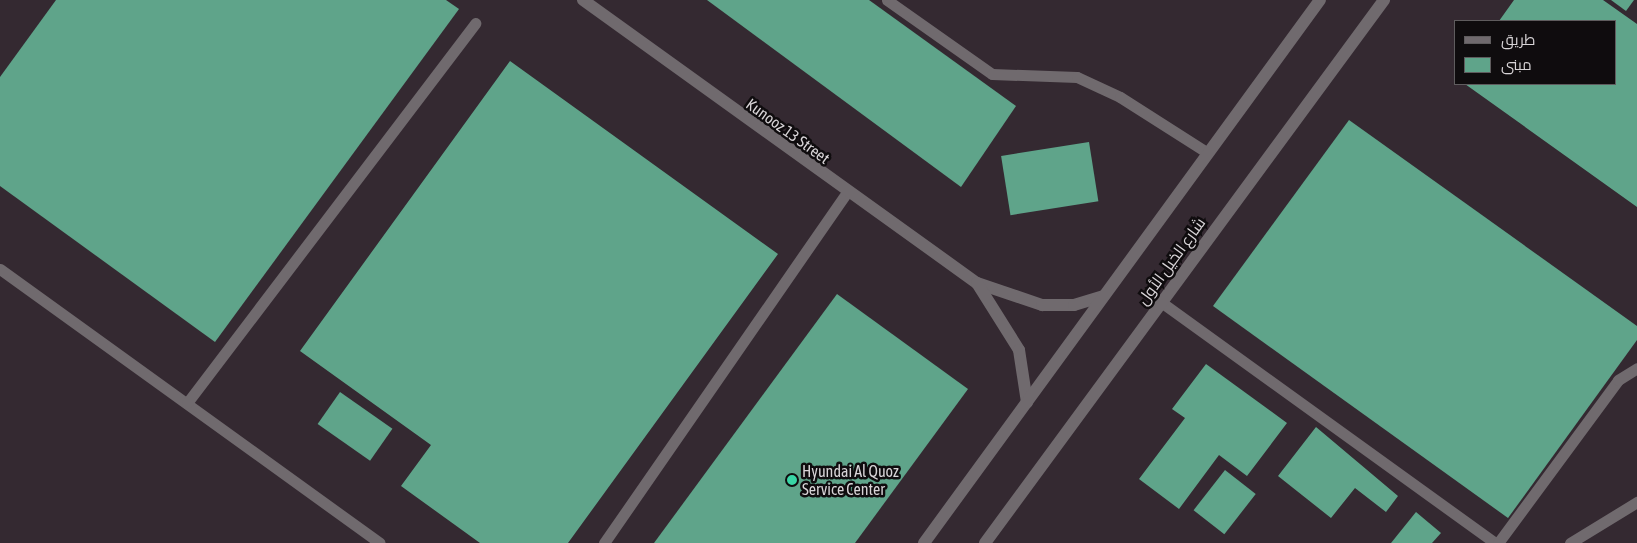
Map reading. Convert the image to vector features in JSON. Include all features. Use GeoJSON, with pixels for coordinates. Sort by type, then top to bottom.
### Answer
{"type":"FeatureCollection","features":[{"type":"Feature","properties":{"kind":"main road","name":"Kunooz 13 Street"},"geometry":{"type":"LineString","coordinates":[[583,0],[846,193],[977,283],[1042,305],[1074,305],[1104,296]]}},
{"type":"Feature","properties":{"kind":"main road"},"geometry":{"type":"LineString","coordinates":[[924,543],[1320,0]]}},
{"type":"Feature","properties":{"kind":"main road","name":"شارع الخيل الأول"},"geometry":{"type":"LineString","coordinates":[[985,543],[1384,0]]}},
{"type":"Feature","properties":{"kind":"main road","name":"Kunooz 13 Street"},"geometry":{"type":"LineString","coordinates":[[977,283],[1019,350],[1027,402]]}},
{"type":"Feature","properties":{"kind":"lane"},"geometry":{"type":"LineString","coordinates":[[887,0],[992,74],[1078,78],[1120,97],[1208,153]]}},
{"type":"Feature","properties":{"kind":"lane"},"geometry":{"type":"LineString","coordinates":[[187,403],[475,23]]}},
{"type":"Feature","properties":{"kind":"lane"},"geometry":{"type":"LineString","coordinates":[[604,543],[846,193]]}},
{"type":"Feature","properties":{"kind":"lane"},"geometry":{"type":"LineString","coordinates":[[0,269],[380,543]]}},
{"type":"Feature","properties":{"kind":"lane"},"geometry":{"type":"LineString","coordinates":[[1161,302],[1497,543],[1618,380],[1637,368]]}},
{"type":"Feature","properties":{"kind":"lane"},"geometry":{"type":"LineString","coordinates":[[1570,543],[1637,502]]}},
{"type":"Feature","properties":{"kind":"shaded area"},"geometry":{"type":"Polygon","coordinates":[[[0,0],[1637,0],[1637,543],[0,543],[0,0]]]}},
{"type":"Feature","properties":{"kind":"building"},"geometry":{"type":"Polygon","coordinates":[[[56,0],[446,0],[459,9],[215,342],[0,186],[0,77],[56,0]]]}},
{"type":"Feature","properties":{"kind":"building"},"geometry":{"type":"Polygon","coordinates":[[[707,0],[869,0],[1016,106],[961,187],[707,0]]]}},
{"type":"Feature","properties":{"kind":"building"},"geometry":{"type":"Polygon","coordinates":[[[1514,0],[1603,0],[1637,24],[1637,207],[1466,85],[1617,85],[1617,20],[1500,20],[1514,0]]]}},
{"type":"Feature","properties":{"kind":"building"},"geometry":{"type":"Polygon","coordinates":[[[1611,0],[1634,0],[1626,11],[1611,0]]]}},
{"type":"Feature","properties":{"kind":"building"},"geometry":{"type":"Polygon","coordinates":[[[510,61],[778,254],[568,543],[480,543],[401,486],[431,445],[300,351],[510,61]]]}},
{"type":"Feature","properties":{"kind":"building"},"geometry":{"type":"Polygon","coordinates":[[[1349,120],[1637,326],[1637,340],[1508,518],[1213,306],[1349,120]]]}},
{"type":"Feature","properties":{"kind":"building"},"geometry":{"type":"Polygon","coordinates":[[[1089,142],[1098,201],[1010,215],[1001,156],[1089,142]]]}},
{"type":"Feature","properties":{"kind":"building"},"geometry":{"type":"Polygon","coordinates":[[[837,294],[968,389],[855,543],[654,543],[837,294]]]}},
{"type":"Feature","properties":{"kind":"building"},"geometry":{"type":"Polygon","coordinates":[[[1206,364],[1287,423],[1247,476],[1219,455],[1179,509],[1139,479],[1185,418],[1172,409],[1206,364]]]}},
{"type":"Feature","properties":{"kind":"building"},"geometry":{"type":"Polygon","coordinates":[[[340,392],[392,429],[370,461],[318,424],[340,392]]]}},
{"type":"Feature","properties":{"kind":"building"},"geometry":{"type":"Polygon","coordinates":[[[1316,427],[1398,496],[1386,512],[1355,488],[1331,518],[1278,476],[1316,427]]]}},
{"type":"Feature","properties":{"kind":"building"},"geometry":{"type":"Polygon","coordinates":[[[1225,470],[1256,494],[1224,534],[1194,510],[1225,470]]]}},
{"type":"Feature","properties":{"kind":"building"},"geometry":{"type":"Polygon","coordinates":[[[1416,512],[1441,533],[1432,543],[1391,543],[1416,512]]]}},
{"type":"Feature","properties":{"kind":"place","name":"Hyundai Al Quoz Service Center"},"geometry":{"type":"Point","coordinates":[792,480]}}]}
